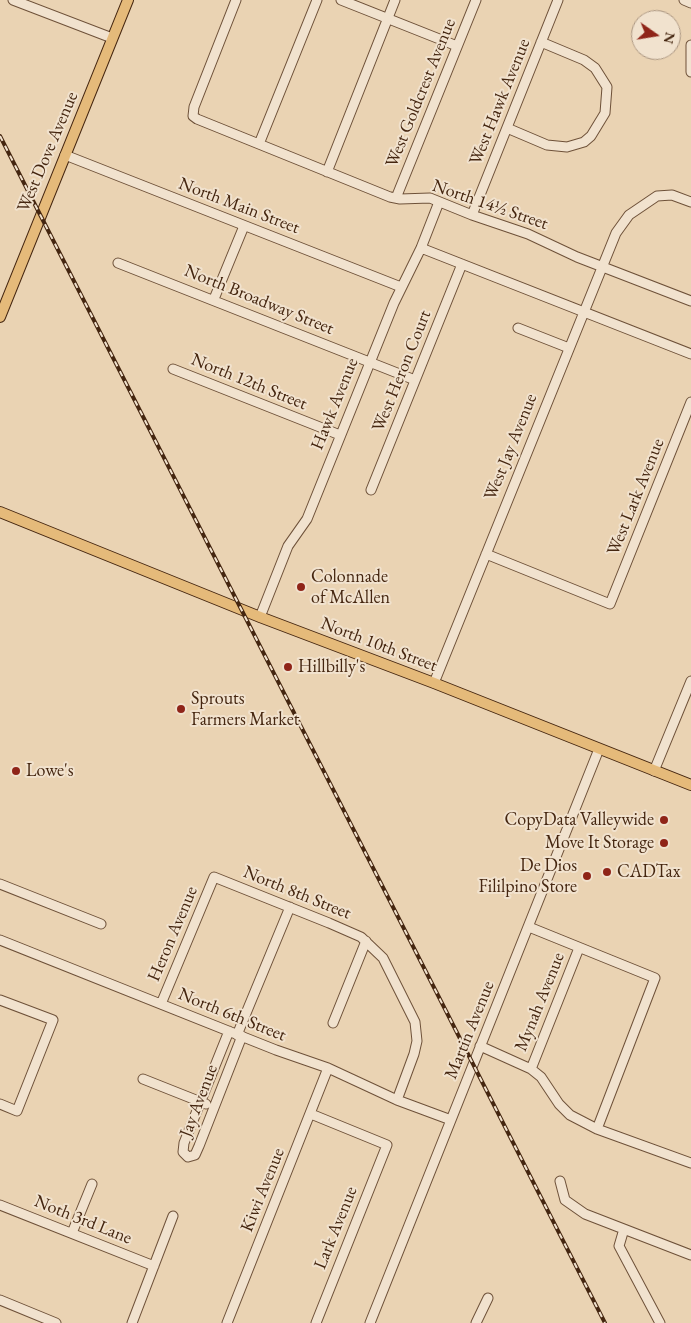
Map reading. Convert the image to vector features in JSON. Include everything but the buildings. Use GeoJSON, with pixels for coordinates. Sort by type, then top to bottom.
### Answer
{"type":"FeatureCollection","features":[{"type":"Feature","properties":{"kind":"main road","name":"West Dove Avenue"},"geometry":{"type":"LineString","coordinates":[[0,317],[128,0]]}},
{"type":"Feature","properties":{"kind":"main road","name":"North 10th Street"},"geometry":{"type":"LineString","coordinates":[[0,512],[260,617],[434,683],[691,785]]}},
{"type":"Feature","properties":{"kind":"street"},"geometry":{"type":"LineString","coordinates":[[13,0],[112,38]]}},
{"type":"Feature","properties":{"kind":"street","name":"North 14½ Street"},"geometry":{"type":"LineString","coordinates":[[236,0],[194,107],[193,116],[327,172],[396,198],[423,197],[472,216],[535,236],[602,267],[691,301]]}},
{"type":"Feature","properties":{"kind":"street"},"geometry":{"type":"LineString","coordinates":[[258,144],[317,0]]}},
{"type":"Feature","properties":{"kind":"street"},"geometry":{"type":"LineString","coordinates":[[341,0],[458,46]]}},
{"type":"Feature","properties":{"kind":"street"},"geometry":{"type":"LineString","coordinates":[[327,172],[395,0]]}},
{"type":"Feature","properties":{"kind":"street","name":"West Goldcrest Avenue"},"geometry":{"type":"LineString","coordinates":[[396,198],[476,0]]}},
{"type":"Feature","properties":{"kind":"street","name":"West Hawk Avenue"},"geometry":{"type":"LineString","coordinates":[[472,216],[558,0]]}},
{"type":"Feature","properties":{"kind":"street"},"geometry":{"type":"LineString","coordinates":[[684,0],[691,3]]}},
{"type":"Feature","properties":{"kind":"street"},"geometry":{"type":"LineString","coordinates":[[507,128],[546,145],[567,147],[584,142],[591,136],[605,113],[607,87],[595,68],[584,60],[541,42]]}},
{"type":"Feature","properties":{"kind":"street"},"geometry":{"type":"LineString","coordinates":[[691,45],[691,72]]}},
{"type":"Feature","properties":{"kind":"street","name":"North Main Street"},"geometry":{"type":"LineString","coordinates":[[65,155],[401,287]]}},
{"type":"Feature","properties":{"kind":"street","name":"West Jay Avenue"},"geometry":{"type":"LineString","coordinates":[[434,683],[602,267],[621,225],[647,201],[661,195],[672,195],[691,202]]}},
{"type":"Feature","properties":{"kind":"street","name":"Hawk Avenue"},"geometry":{"type":"LineString","coordinates":[[260,617],[288,546],[307,519],[401,287],[421,248],[439,202]]}},
{"type":"Feature","properties":{"kind":"street"},"geometry":{"type":"LineString","coordinates":[[214,299],[244,226]]}},
{"type":"Feature","properties":{"kind":"street"},"geometry":{"type":"LineString","coordinates":[[421,248],[691,354]]}},
{"type":"Feature","properties":{"kind":"street","name":"North Broadway Street"},"geometry":{"type":"LineString","coordinates":[[118,263],[214,299],[415,380]]}},
{"type":"Feature","properties":{"kind":"street","name":"West Heron Court"},"geometry":{"type":"LineString","coordinates":[[372,490],[462,264]]}},
{"type":"Feature","properties":{"kind":"street"},"geometry":{"type":"LineString","coordinates":[[518,328],[569,348]]}},
{"type":"Feature","properties":{"kind":"street","name":"North 12th Street"},"geometry":{"type":"LineString","coordinates":[[173,369],[340,435]]}},
{"type":"Feature","properties":{"kind":"street","name":"West Lark Avenue"},"geometry":{"type":"LineString","coordinates":[[486,554],[610,604],[691,402]]}},
{"type":"Feature","properties":{"kind":"street"},"geometry":{"type":"LineString","coordinates":[[654,771],[691,681]]}},
{"type":"Feature","properties":{"kind":"street","name":"Martin Avenue"},"geometry":{"type":"LineString","coordinates":[[370,1323],[599,749]]}},
{"type":"Feature","properties":{"kind":"street","name":"North 8th Street"},"geometry":{"type":"LineString","coordinates":[[214,877],[353,933],[366,941]]}},
{"type":"Feature","properties":{"kind":"street","name":"Heron Avenue"},"geometry":{"type":"LineString","coordinates":[[161,1004],[214,877]]}},
{"type":"Feature","properties":{"kind":"street"},"geometry":{"type":"LineString","coordinates":[[0,884],[101,924]]}},
{"type":"Feature","properties":{"kind":"street","name":"Jay Avenue"},"geometry":{"type":"LineString","coordinates":[[236,1034],[214,1107],[197,1152],[192,1157],[188,1156],[183,1152],[184,1143],[201,1102],[236,1034],[290,908]]}},
{"type":"Feature","properties":{"kind":"street"},"geometry":{"type":"LineString","coordinates":[[529,927],[655,978],[596,1129]]}},
{"type":"Feature","properties":{"kind":"street","name":"North 6th Street"},"geometry":{"type":"LineString","coordinates":[[0,940],[236,1034],[328,1068],[397,1100],[451,1120]]}},
{"type":"Feature","properties":{"kind":"street"},"geometry":{"type":"LineString","coordinates":[[334,1023],[366,941],[383,958],[415,1022],[416,1047],[397,1100]]}},
{"type":"Feature","properties":{"kind":"street","name":"Mynah Avenue"},"geometry":{"type":"LineString","coordinates":[[530,1069],[579,948]]}},
{"type":"Feature","properties":{"kind":"street"},"geometry":{"type":"LineString","coordinates":[[0,1000],[53,1020],[17,1110],[0,1104]]}},
{"type":"Feature","properties":{"kind":"street"},"geometry":{"type":"LineString","coordinates":[[480,1046],[530,1069],[541,1078],[558,1104],[570,1115],[596,1129],[691,1163]]}},
{"type":"Feature","properties":{"kind":"street","name":"Kiwi Avenue"},"geometry":{"type":"LineString","coordinates":[[227,1323],[328,1068]]}},
{"type":"Feature","properties":{"kind":"street"},"geometry":{"type":"LineString","coordinates":[[143,1080],[214,1107]]}},
{"type":"Feature","properties":{"kind":"street","name":"Lark Avenue"},"geometry":{"type":"LineString","coordinates":[[311,1114],[387,1145],[316,1323]]}},
{"type":"Feature","properties":{"kind":"street"},"geometry":{"type":"LineString","coordinates":[[560,1181],[562,1197],[568,1204],[585,1214],[691,1255]]}},
{"type":"Feature","properties":{"kind":"street"},"geometry":{"type":"LineString","coordinates":[[72,1233],[92,1184]]}},
{"type":"Feature","properties":{"kind":"street","name":"Noth 3rd Lane"},"geometry":{"type":"LineString","coordinates":[[0,1205],[154,1266]]}},
{"type":"Feature","properties":{"kind":"street"},"geometry":{"type":"LineString","coordinates":[[132,1323],[173,1216]]}},
{"type":"Feature","properties":{"kind":"street"},"geometry":{"type":"LineString","coordinates":[[624,1229],[619,1246],[660,1323]]}},
{"type":"Feature","properties":{"kind":"street"},"geometry":{"type":"LineString","coordinates":[[476,1323],[488,1298]]}},
{"type":"Feature","properties":{"kind":"street"},"geometry":{"type":"LineString","coordinates":[[0,1300],[56,1323]]}},
{"type":"Feature","properties":{"kind":"railway"},"geometry":{"type":"LineString","coordinates":[[0,136],[605,1323]]}},
{"type":"Feature","properties":{"kind":"place","name":"Colonnade of McAllen"},"geometry":{"type":"Point","coordinates":[301,587]}},
{"type":"Feature","properties":{"kind":"place","name":"Hillbilly's"},"geometry":{"type":"Point","coordinates":[288,667]}},
{"type":"Feature","properties":{"kind":"place","name":"Sprouts Farmers Market"},"geometry":{"type":"Point","coordinates":[181,709]}},
{"type":"Feature","properties":{"kind":"place","name":"Lowe's"},"geometry":{"type":"Point","coordinates":[16,771]}},
{"type":"Feature","properties":{"kind":"place","name":"CopyData Valleywide"},"geometry":{"type":"Point","coordinates":[664,820]}},
{"type":"Feature","properties":{"kind":"place","name":"Move It Storage"},"geometry":{"type":"Point","coordinates":[664,843]}},
{"type":"Feature","properties":{"kind":"place","name":"CADTax"},"geometry":{"type":"Point","coordinates":[607,872]}},
{"type":"Feature","properties":{"kind":"place","name":"De Dios Fililpino Store"},"geometry":{"type":"Point","coordinates":[587,876]}}]}
